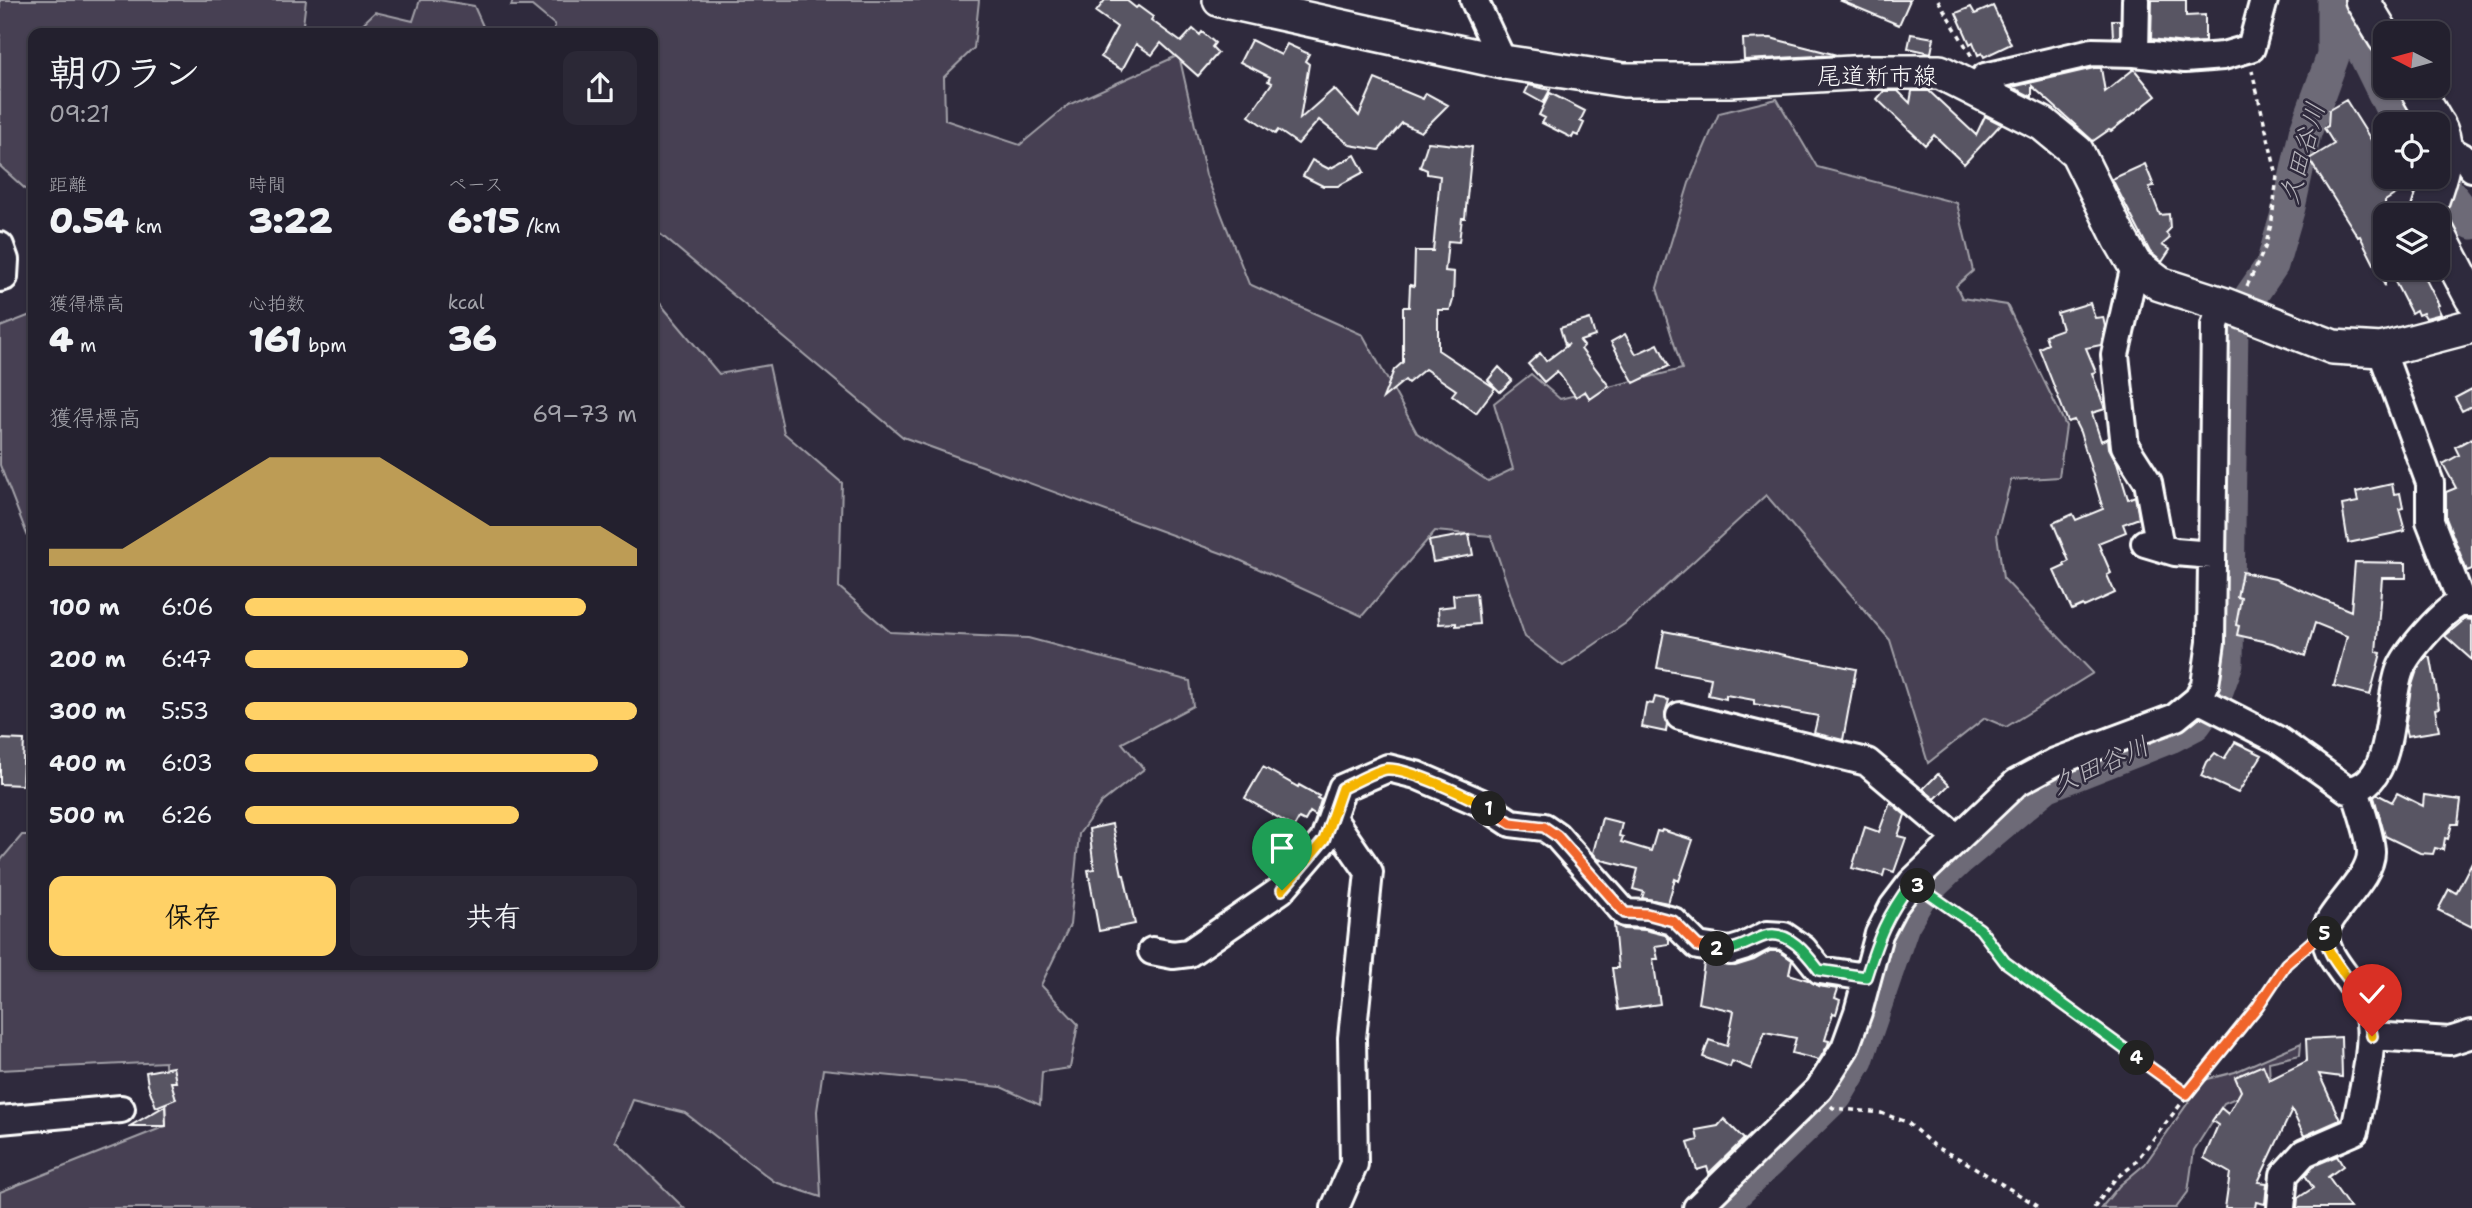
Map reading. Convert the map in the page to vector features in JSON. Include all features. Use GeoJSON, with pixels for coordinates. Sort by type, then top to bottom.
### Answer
{"type":"FeatureCollection","features":[{"type":"Feature","properties":{"kind":"main road","name":"尾道新市線"},"geometry":{"type":"LineString","coordinates":[[1220,0],[1503,62],[1624,80],[1730,80],[1868,72],[1940,72],[1980,83],[2043,124],[2077,152],[2135,265],[2160,284],[2222,304],[2333,347],[2381,350],[2472,326]]}},
{"type":"Feature","properties":{"kind":"main road"},"geometry":{"type":"LineString","coordinates":[[2362,0],[2375,21]]}},
{"type":"Feature","properties":{"kind":"main road"},"geometry":{"type":"LineString","coordinates":[[2450,255],[2472,298]]}},
{"type":"Feature","properties":{"kind":"street"},"geometry":{"type":"LineString","coordinates":[[1474,0],[1503,62]]}},
{"type":"Feature","properties":{"kind":"street"},"geometry":{"type":"LineString","coordinates":[[2135,53],[2136,0]]}},
{"type":"Feature","properties":{"kind":"street"},"geometry":{"type":"LineString","coordinates":[[1980,83],[2092,52],[2135,53],[2185,59],[2223,55],[2251,48],[2264,0]]}},
{"type":"Feature","properties":{"kind":"street"},"geometry":{"type":"LineString","coordinates":[[0,246],[5,260],[4,276],[0,278]]}},
{"type":"Feature","properties":{"kind":"street"},"geometry":{"type":"LineString","coordinates":[[2135,265],[2115,355],[2125,446],[2148,482],[2150,544],[2175,552],[2212,555]]}},
{"type":"Feature","properties":{"kind":"street"},"geometry":{"type":"LineString","coordinates":[[1697,1208],[1819,1090],[1845,1048],[1858,1012],[1879,934],[1912,882],[2016,783],[2055,762],[2176,717],[2198,699],[2205,685],[2211,642],[2215,325],[2222,304]]}},
{"type":"Feature","properties":{"kind":"street"},"geometry":{"type":"LineString","coordinates":[[2198,699],[2278,740],[2348,790],[2355,789],[2367,783],[2385,755],[2400,669],[2433,623],[2467,603],[2430,521],[2430,483],[2381,350]]}},
{"type":"Feature","properties":{"kind":"street"},"geometry":{"type":"LineString","coordinates":[[1680,716],[1867,762],[1957,838]]}},
{"type":"Feature","properties":{"kind":"street"},"geometry":{"type":"LineString","coordinates":[[1152,951],[1174,955],[1189,953],[1282,890],[1324,840],[1342,788],[1388,768],[1416,775],[1479,802],[1511,823],[1544,827],[1557,836],[1625,913],[1647,914],[1673,921],[1698,946],[1730,951],[1767,935],[1784,936],[1803,949],[1819,970],[1866,977]]}},
{"type":"Feature","properties":{"kind":"street"},"geometry":{"type":"LineString","coordinates":[[2281,1208],[2284,1175],[2304,1153],[2355,1131],[2372,1036],[2368,1013],[2326,946],[2325,930],[2367,869],[2371,852],[2355,789]]}},
{"type":"Feature","properties":{"kind":"street"},"geometry":{"type":"LineString","coordinates":[[1332,818],[1369,872],[1352,1038],[1354,1164],[1335,1208]]}},
{"type":"Feature","properties":{"kind":"street"},"geometry":{"type":"LineString","coordinates":[[2372,1036],[2450,1041],[2472,1034]]}},
{"type":"Feature","properties":{"kind":"street"},"geometry":{"type":"LineString","coordinates":[[0,1120],[121,1109]]}},
{"type":"Feature","properties":{"kind":"path"},"geometry":{"type":"LineString","coordinates":[[1938,0],[1980,83]]}},
{"type":"Feature","properties":{"kind":"path"},"geometry":{"type":"LineString","coordinates":[[2222,304],[2236,298],[2248,285],[2264,248],[2272,220],[2277,176],[2250,62],[2251,48]]}},
{"type":"Feature","properties":{"kind":"path"},"geometry":{"type":"LineString","coordinates":[[1912,882],[1980,929],[2005,962],[2187,1094]]}},
{"type":"Feature","properties":{"kind":"path"},"geometry":{"type":"LineString","coordinates":[[2094,1208],[2115,1179],[2132,1166],[2258,1006],[2286,964],[2325,930]]}},
{"type":"Feature","properties":{"kind":"path"},"geometry":{"type":"LineString","coordinates":[[1819,1090],[1833,1108],[1881,1113],[1907,1122],[1935,1147],[1964,1161],[2041,1208]]}},
{"type":"Feature","properties":{"kind":"shaded area"},"geometry":{"type":"Polygon","coordinates":[[[0,0],[306,0],[303,28],[28,28],[28,191],[0,166],[0,0]]]}},
{"type":"Feature","properties":{"kind":"shaded area"},"geometry":{"type":"Polygon","coordinates":[[[420,0],[439,0],[474,6],[484,28],[358,28],[375,12],[413,21],[420,0]]]}},
{"type":"Feature","properties":{"kind":"shaded area"},"geometry":{"type":"Polygon","coordinates":[[[513,0],[979,0],[974,48],[944,77],[945,120],[1020,145],[1068,105],[1179,55],[1206,175],[1249,284],[1363,335],[1417,433],[1488,481],[1513,469],[1494,403],[1531,374],[1560,399],[1682,369],[1657,288],[1689,183],[1719,113],[1777,99],[1817,167],[1957,203],[1973,271],[1956,286],[1962,298],[2007,305],[2066,426],[2059,477],[2011,480],[1997,534],[2003,578],[2093,673],[2006,727],[1985,718],[1928,763],[1890,640],[1766,495],[1626,623],[1563,666],[1525,637],[1491,536],[1435,531],[1362,616],[1235,558],[903,437],[658,232],[658,28],[554,28],[555,25],[532,6],[511,6],[513,0]]]}},
{"type":"Feature","properties":{"kind":"shaded area"},"geometry":{"type":"Polygon","coordinates":[[[658,301],[719,374],[769,365],[784,433],[842,483],[839,587],[890,632],[1028,638],[1190,681],[1193,706],[1122,743],[1144,769],[1101,803],[1079,834],[1070,925],[1041,985],[1078,1024],[1070,1068],[1042,1072],[1040,1105],[1001,1087],[823,1069],[817,1111],[821,1197],[775,1182],[685,1113],[633,1100],[616,1141],[684,1208],[0,1208],[0,1192],[166,1126],[165,1062],[0,1070],[0,861],[22,835],[28,835],[28,970],[658,970],[658,301]]]}},
{"type":"Feature","properties":{"kind":"shaded area"},"geometry":{"type":"Polygon","coordinates":[[[28,316],[28,537],[0,465],[0,327],[28,316]]]}},
{"type":"Feature","properties":{"kind":"shaded area"},"geometry":{"type":"Polygon","coordinates":[[[2301,1043],[2300,1055],[2269,1062],[2270,1083],[2224,1103],[2194,1150],[2188,1192],[2176,1208],[2101,1208],[2119,1186],[2145,1164],[2204,1080],[2235,1072],[2301,1043]]]}},
{"type":"Feature","properties":{"kind":"building"},"geometry":{"type":"Polygon","coordinates":[[[1105,0],[1126,0],[1136,8],[1138,6],[1153,17],[1151,20],[1181,42],[1193,29],[1200,35],[1202,32],[1215,43],[1212,47],[1218,53],[1198,76],[1161,43],[1152,55],[1136,44],[1122,70],[1101,57],[1117,27],[1096,12],[1105,0]]]}},
{"type":"Feature","properties":{"kind":"building"},"geometry":{"type":"Polygon","coordinates":[[[1839,0],[1910,0],[1899,25],[1839,0]]]}},
{"type":"Feature","properties":{"kind":"building"},"geometry":{"type":"Polygon","coordinates":[[[2152,0],[2186,0],[2186,16],[2205,15],[2205,42],[2185,43],[2151,39],[2152,0]]]}},
{"type":"Feature","properties":{"kind":"building"},"geometry":{"type":"Polygon","coordinates":[[[1993,6],[2011,44],[1984,57],[1982,53],[1978,55],[1973,42],[1970,44],[1956,13],[1971,7],[1975,14],[1993,6]]]}},
{"type":"Feature","properties":{"kind":"building"},"geometry":{"type":"Polygon","coordinates":[[[2112,20],[2120,20],[2120,37],[2113,37],[2112,20]]]}},
{"type":"Feature","properties":{"kind":"building"},"geometry":{"type":"Polygon","coordinates":[[[1911,34],[1934,38],[1931,53],[1908,48],[1911,34]]]}},
{"type":"Feature","properties":{"kind":"building"},"geometry":{"type":"Polygon","coordinates":[[[1771,38],[1837,55],[1744,60],[1743,39],[1771,38]]]}},
{"type":"Feature","properties":{"kind":"building"},"geometry":{"type":"Polygon","coordinates":[[[1251,40],[1281,55],[1287,44],[1309,54],[1305,61],[1309,64],[1300,119],[1334,89],[1359,116],[1375,79],[1423,99],[1426,93],[1448,105],[1421,132],[1402,123],[1379,150],[1350,145],[1319,120],[1298,144],[1278,130],[1275,134],[1249,116],[1272,83],[1268,81],[1270,77],[1240,62],[1251,40]]]}},
{"type":"Feature","properties":{"kind":"building"},"geometry":{"type":"Polygon","coordinates":[[[2101,68],[2105,92],[2134,69],[2156,96],[2111,131],[2093,141],[2032,86],[2032,97],[2012,87],[2101,68]]]}},
{"type":"Feature","properties":{"kind":"building"},"geometry":{"type":"Polygon","coordinates":[[[1529,85],[1550,90],[1543,103],[1525,93],[1529,85]]]}},
{"type":"Feature","properties":{"kind":"building"},"geometry":{"type":"Polygon","coordinates":[[[1884,91],[1898,91],[1910,103],[1912,91],[1929,91],[1976,135],[1985,116],[2001,124],[1964,164],[1934,135],[1925,145],[1877,99],[1884,91]]]}},
{"type":"Feature","properties":{"kind":"building"},"geometry":{"type":"Polygon","coordinates":[[[1550,93],[1585,111],[1580,121],[1584,123],[1578,136],[1574,134],[1572,138],[1542,123],[1545,118],[1539,115],[1550,93]]]}},
{"type":"Feature","properties":{"kind":"building"},"geometry":{"type":"Polygon","coordinates":[[[2346,100],[2373,143],[2373,189],[2402,190],[2385,203],[2373,203],[2373,262],[2360,236],[2358,237],[2309,159],[2334,144],[2324,128],[2328,126],[2329,110],[2346,100]]]}},
{"type":"Feature","properties":{"kind":"building"},"geometry":{"type":"Polygon","coordinates":[[[1428,142],[1472,147],[1465,218],[1462,218],[1459,242],[1448,241],[1445,271],[1454,272],[1453,300],[1450,310],[1438,310],[1438,350],[1495,388],[1476,413],[1452,395],[1456,390],[1425,369],[1408,383],[1405,380],[1383,398],[1394,370],[1403,362],[1403,307],[1409,307],[1410,285],[1414,286],[1415,251],[1433,251],[1440,176],[1427,174],[1427,170],[1420,167],[1428,142]]]}},
{"type":"Feature","properties":{"kind":"building"},"geometry":{"type":"Polygon","coordinates":[[[1355,155],[1364,172],[1338,186],[1323,186],[1303,176],[1312,160],[1329,169],[1355,155]]]}},
{"type":"Feature","properties":{"kind":"building"},"geometry":{"type":"Polygon","coordinates":[[[2145,164],[2154,186],[2149,187],[2160,215],[2169,214],[2170,229],[2166,233],[2170,238],[2162,245],[2170,250],[2162,262],[2150,252],[2112,179],[2145,164]]]}},
{"type":"Feature","properties":{"kind":"building"},"geometry":{"type":"Polygon","coordinates":[[[2394,280],[2426,280],[2441,314],[2426,318],[2423,313],[2418,315],[2416,310],[2411,313],[2394,280]]]}},
{"type":"Feature","properties":{"kind":"building"},"geometry":{"type":"Polygon","coordinates":[[[2090,303],[2095,318],[2103,317],[2105,326],[2101,345],[2086,348],[2096,372],[2092,373],[2105,409],[2092,413],[2101,441],[2108,438],[2109,448],[2117,463],[2128,499],[2135,496],[2139,518],[2123,524],[2126,532],[2098,543],[2111,573],[2107,575],[2115,593],[2072,610],[2054,571],[2069,561],[2053,523],[2073,514],[2076,520],[2103,509],[2080,432],[2074,420],[2068,422],[2039,348],[2048,344],[2045,335],[2062,329],[2057,313],[2090,303]]]}},
{"type":"Feature","properties":{"kind":"building"},"geometry":{"type":"Polygon","coordinates":[[[1590,319],[1595,336],[1580,341],[1584,346],[1581,349],[1609,386],[1590,399],[1585,391],[1576,397],[1557,371],[1544,382],[1528,364],[1540,353],[1546,361],[1569,344],[1565,345],[1560,328],[1590,319]]]}},
{"type":"Feature","properties":{"kind":"building"},"geometry":{"type":"Polygon","coordinates":[[[1625,334],[1636,354],[1658,344],[1669,366],[1634,383],[1611,342],[1625,334]]]}},
{"type":"Feature","properties":{"kind":"building"},"geometry":{"type":"Polygon","coordinates":[[[1499,367],[1512,380],[1500,392],[1488,380],[1499,367]]]}},
{"type":"Feature","properties":{"kind":"building"},"geometry":{"type":"Polygon","coordinates":[[[2472,389],[2472,406],[2462,411],[2455,398],[2472,389]]]}},
{"type":"Feature","properties":{"kind":"building"},"geometry":{"type":"Polygon","coordinates":[[[2472,438],[2472,569],[2467,571],[2446,518],[2446,492],[2456,488],[2443,464],[2459,455],[2455,447],[2472,438]]]}},
{"type":"Feature","properties":{"kind":"building"},"geometry":{"type":"Polygon","coordinates":[[[2392,484],[2394,494],[2400,493],[2403,508],[2399,509],[2405,531],[2348,543],[2342,505],[2358,502],[2356,492],[2392,484]]]}},
{"type":"Feature","properties":{"kind":"building"},"geometry":{"type":"Polygon","coordinates":[[[1469,534],[1473,555],[1433,562],[1429,541],[1469,534]]]}},
{"type":"Feature","properties":{"kind":"building"},"geometry":{"type":"Polygon","coordinates":[[[2355,562],[2406,563],[2406,578],[2382,578],[2376,652],[2381,653],[2370,695],[2334,686],[2347,636],[2315,623],[2305,656],[2272,643],[2237,635],[2241,598],[2237,597],[2242,572],[2275,579],[2351,611],[2355,562]]]}},
{"type":"Feature","properties":{"kind":"building"},"geometry":{"type":"Polygon","coordinates":[[[1476,593],[1479,624],[1439,624],[1438,608],[1454,606],[1453,595],[1476,593]]]}},
{"type":"Feature","properties":{"kind":"building"},"geometry":{"type":"Polygon","coordinates":[[[2465,619],[2472,620],[2472,660],[2445,636],[2465,619]]]}},
{"type":"Feature","properties":{"kind":"building"},"geometry":{"type":"Polygon","coordinates":[[[1664,631],[1856,669],[1843,740],[1814,733],[1818,716],[1754,704],[1754,700],[1708,695],[1711,678],[1657,668],[1664,631]]]}},
{"type":"Feature","properties":{"kind":"building"},"geometry":{"type":"Polygon","coordinates":[[[2427,656],[2431,659],[2436,687],[2439,708],[2435,709],[2439,731],[2407,736],[2405,728],[2411,688],[2417,670],[2427,656]]]}},
{"type":"Feature","properties":{"kind":"building"},"geometry":{"type":"Polygon","coordinates":[[[1655,697],[1669,700],[1665,713],[1666,732],[1642,727],[1646,703],[1653,704],[1655,697]]]}},
{"type":"Feature","properties":{"kind":"building"},"geometry":{"type":"Polygon","coordinates":[[[0,739],[24,740],[22,785],[0,784],[0,739]]]}},
{"type":"Feature","properties":{"kind":"building"},"geometry":{"type":"Polygon","coordinates":[[[2235,742],[2262,755],[2238,793],[2201,776],[2207,762],[2215,753],[2224,759],[2235,742]]]}},
{"type":"Feature","properties":{"kind":"building"},"geometry":{"type":"Polygon","coordinates":[[[1263,767],[1319,796],[1317,798],[1321,800],[1316,816],[1310,812],[1305,821],[1299,818],[1294,827],[1245,798],[1263,767]]]}},
{"type":"Feature","properties":{"kind":"building"},"geometry":{"type":"Polygon","coordinates":[[[1938,774],[1949,785],[1935,799],[1923,789],[1938,774]]]}},
{"type":"Feature","properties":{"kind":"building"},"geometry":{"type":"Polygon","coordinates":[[[2397,793],[2423,806],[2424,795],[2461,800],[2458,824],[2452,824],[2443,850],[2435,848],[2433,854],[2420,853],[2385,836],[2374,797],[2377,794],[2392,802],[2397,793]]]}},
{"type":"Feature","properties":{"kind":"building"},"geometry":{"type":"Polygon","coordinates":[[[1890,802],[1905,815],[1898,836],[1906,838],[1894,872],[1885,869],[1883,876],[1852,868],[1865,827],[1879,832],[1890,802]]]}},
{"type":"Feature","properties":{"kind":"building"},"geometry":{"type":"Polygon","coordinates":[[[1602,818],[1622,823],[1619,836],[1623,837],[1621,842],[1651,851],[1657,831],[1662,830],[1693,840],[1679,881],[1675,879],[1668,903],[1642,898],[1644,892],[1633,889],[1638,869],[1598,859],[1593,853],[1602,818]]]}},
{"type":"Feature","properties":{"kind":"building"},"geometry":{"type":"Polygon","coordinates":[[[1112,824],[1135,924],[1099,931],[1088,870],[1094,869],[1089,829],[1112,824]]]}},
{"type":"Feature","properties":{"kind":"building"},"geometry":{"type":"Polygon","coordinates":[[[2472,862],[2472,927],[2438,910],[2449,889],[2456,893],[2472,862]]]}},
{"type":"Feature","properties":{"kind":"building"},"geometry":{"type":"Polygon","coordinates":[[[1614,924],[1624,929],[1665,935],[1669,939],[1669,944],[1655,946],[1658,959],[1653,959],[1660,1004],[1618,1010],[1612,968],[1618,968],[1614,924]]]}},
{"type":"Feature","properties":{"kind":"building"},"geometry":{"type":"Polygon","coordinates":[[[1770,951],[1779,951],[1792,960],[1789,974],[1818,986],[1838,989],[1835,998],[1840,1000],[1825,1040],[1829,1041],[1828,1045],[1819,1060],[1792,1053],[1796,1038],[1765,1032],[1751,1069],[1732,1061],[1730,1067],[1703,1057],[1709,1040],[1727,1046],[1734,1011],[1698,1003],[1704,963],[1735,966],[1770,951]]]}},
{"type":"Feature","properties":{"kind":"building"},"geometry":{"type":"Polygon","coordinates":[[[2341,1037],[2342,1077],[2319,1074],[2340,1120],[2304,1136],[2292,1110],[2258,1182],[2267,1183],[2265,1204],[2256,1202],[2255,1208],[2225,1208],[2230,1173],[2204,1158],[2218,1125],[2212,1121],[2221,1108],[2228,1114],[2241,1091],[2235,1077],[2263,1065],[2269,1080],[2307,1061],[2306,1039],[2341,1037]]]}},
{"type":"Feature","properties":{"kind":"building"},"geometry":{"type":"Polygon","coordinates":[[[173,1067],[176,1082],[171,1082],[176,1099],[156,1107],[146,1072],[173,1067]]]}},
{"type":"Feature","properties":{"kind":"building"},"geometry":{"type":"Polygon","coordinates":[[[165,1106],[166,1126],[130,1126],[165,1106]]]}},
{"type":"Feature","properties":{"kind":"building"},"geometry":{"type":"Polygon","coordinates":[[[1724,1119],[1744,1139],[1709,1173],[1707,1167],[1697,1170],[1688,1143],[1698,1140],[1696,1130],[1718,1126],[1724,1119]]]}},
{"type":"Feature","properties":{"kind":"building"},"geometry":{"type":"Polygon","coordinates":[[[2337,1156],[2343,1166],[2328,1177],[2350,1208],[2297,1208],[2298,1198],[2313,1188],[2305,1175],[2313,1166],[2337,1156]]]}},
{"type":"Feature","properties":{"kind":"waterway","name":"久田谷川"},"geometry":{"type":"LineString","coordinates":[[2248,300],[2272,265],[2289,207],[2305,133],[2333,56],[2333,0]]}},
{"type":"Feature","properties":{"kind":"waterway"},"geometry":{"type":"LineString","coordinates":[[2338,0],[2393,112]]}},
{"type":"Feature","properties":{"kind":"waterway"},"geometry":{"type":"LineString","coordinates":[[2445,189],[2472,223]]}},
{"type":"Feature","properties":{"kind":"waterway","name":"久田谷川"},"geometry":{"type":"LineString","coordinates":[[1720,1208],[1836,1096],[1857,1060],[1903,925],[1920,896],[1958,860],[2046,786],[2170,737],[2195,724],[2215,696],[2227,663],[2232,323],[2235,318]]}},
{"type":"Feature","properties":{"kind":"route"},"geometry":{"type":"LineString","coordinates":[[1282,890],[1324,840],[1342,788],[1388,768],[1416,775],[1479,802],[1511,823],[1544,827],[1557,836],[1625,913],[1647,914],[1673,921],[1698,946],[1730,951],[1767,935],[1784,936],[1803,949],[1819,970],[1866,977],[1879,934],[1912,882],[1980,929],[2005,962],[2187,1094],[2258,1006],[2286,964],[2325,930],[2326,946],[2368,1013],[2372,1036]]}}]}
